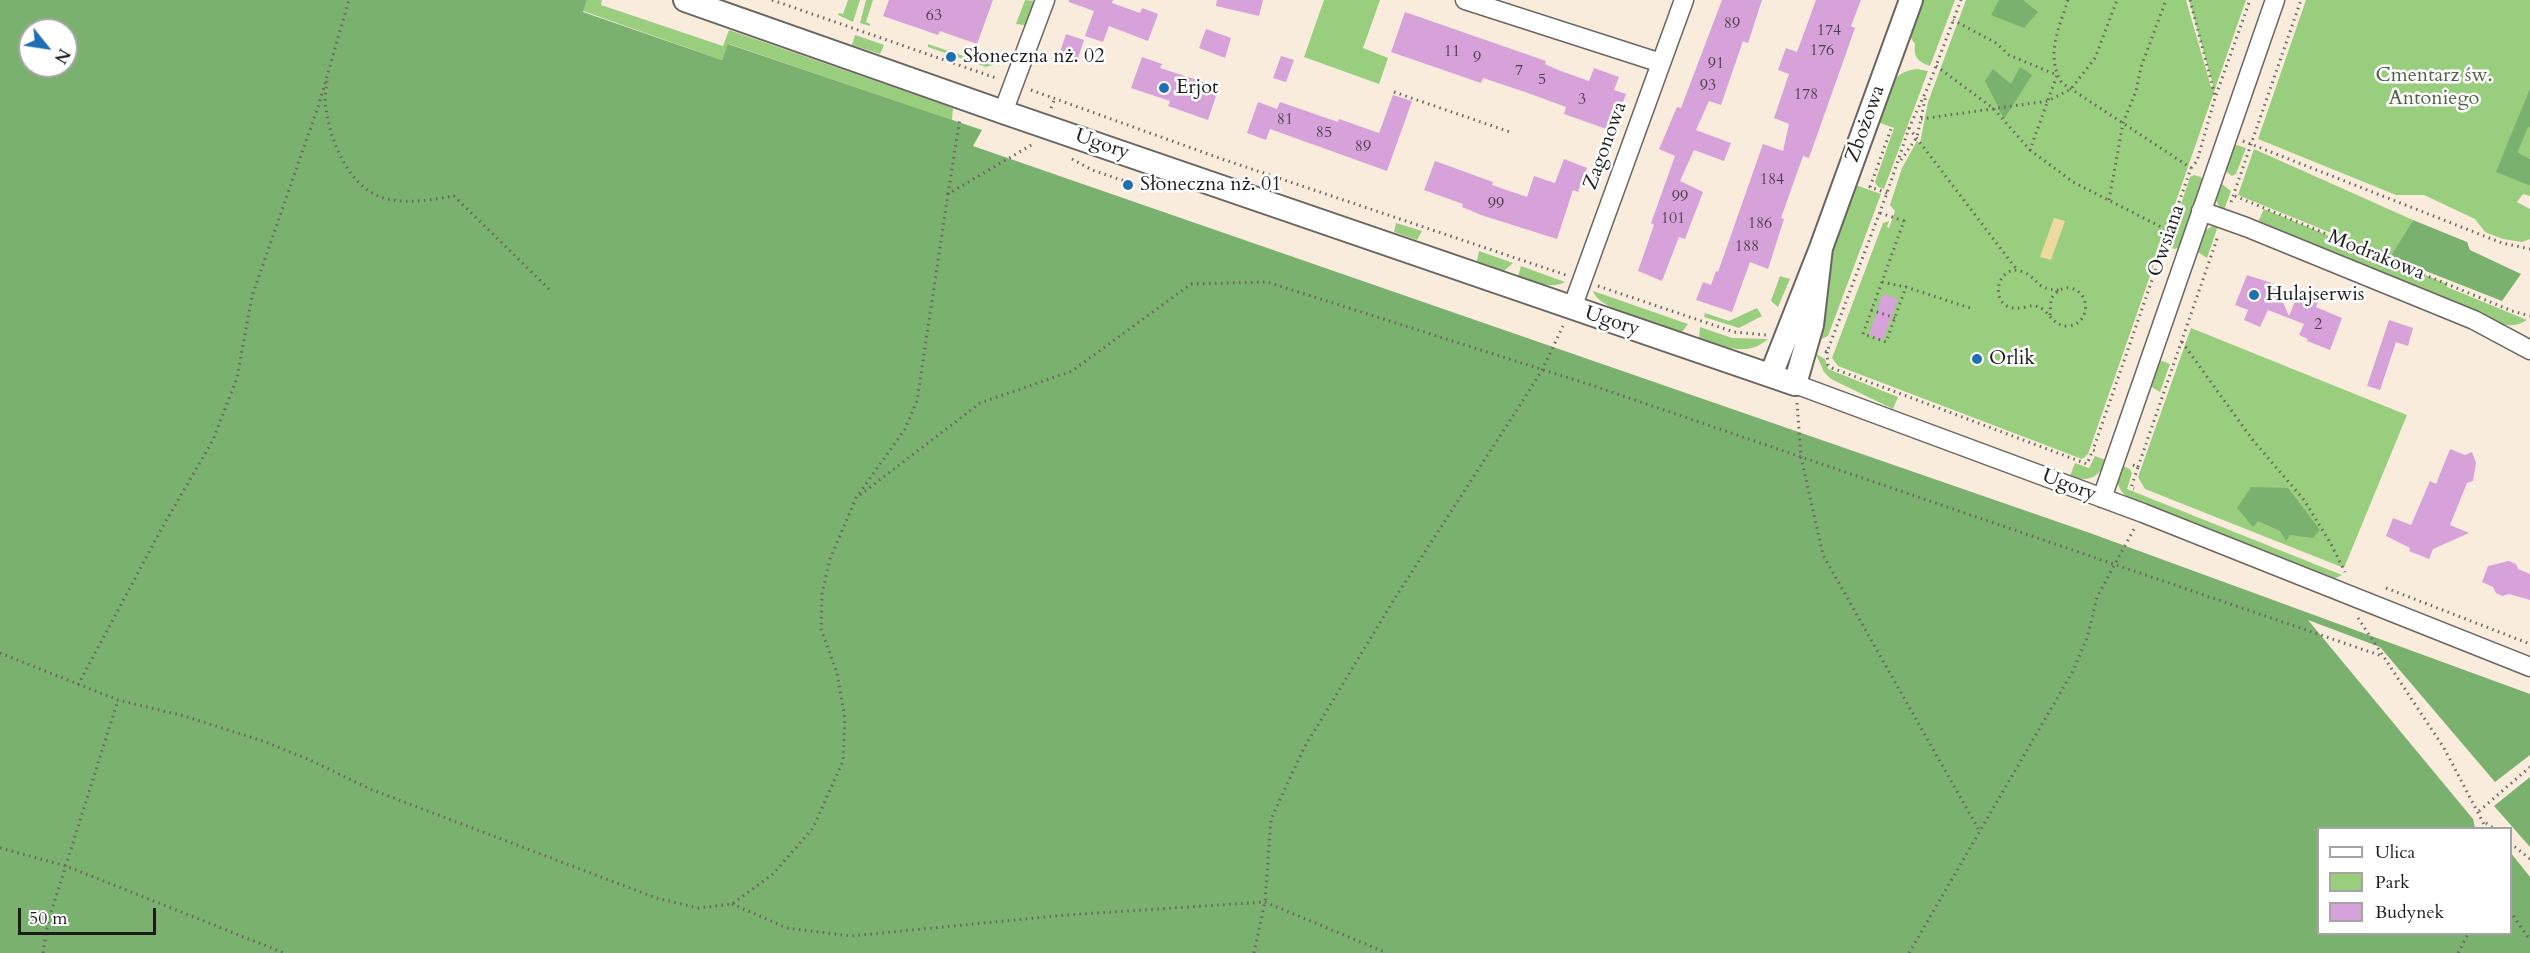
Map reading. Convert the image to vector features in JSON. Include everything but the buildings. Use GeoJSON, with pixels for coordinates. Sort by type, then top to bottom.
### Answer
{"type":"FeatureCollection","features":[{"type":"Feature","properties":{"kind":"street","name":"Ugory"},"geometry":{"type":"LineString","coordinates":[[685,0],[1003,112],[1771,375],[2143,513],[2530,667]]}},
{"type":"Feature","properties":{"kind":"street"},"geometry":{"type":"LineString","coordinates":[[1003,112],[1045,0]]}},
{"type":"Feature","properties":{"kind":"street"},"geometry":{"type":"LineString","coordinates":[[1465,0],[1661,63]]}},
{"type":"Feature","properties":{"kind":"street","name":"Zagonowa"},"geometry":{"type":"LineString","coordinates":[[1572,308],[1684,0]]}},
{"type":"Feature","properties":{"kind":"street","name":"Zbożowa"},"geometry":{"type":"LineString","coordinates":[[1771,375],[1821,248],[1911,0]]}},
{"type":"Feature","properties":{"kind":"street","name":"Owsiana"},"geometry":{"type":"LineString","coordinates":[[2102,498],[2276,0]]}},
{"type":"Feature","properties":{"kind":"street","name":"Modrakowa"},"geometry":{"type":"LineString","coordinates":[[2201,211],[2246,227],[2474,320],[2529,348]]}},
{"type":"Feature","properties":{"kind":"street","name":"Zbożowa"},"geometry":{"type":"LineString","coordinates":[[1795,384],[1817,349],[1812,325],[1821,248]]}},
{"type":"Feature","properties":{"kind":"path"},"geometry":{"type":"LineString","coordinates":[[78,685],[163,526],[213,440],[237,378],[252,296],[319,104],[349,0]]}},
{"type":"Feature","properties":{"kind":"path"},"geometry":{"type":"LineString","coordinates":[[772,0],[1014,83],[1219,158],[1734,332],[1784,339]]}},
{"type":"Feature","properties":{"kind":"path"},"geometry":{"type":"LineString","coordinates":[[1961,0],[1928,87],[1909,128],[1880,213],[1817,349],[1832,368],[2087,464],[2191,168],[2062,83],[2054,65],[2054,45],[2068,0]]}},
{"type":"Feature","properties":{"kind":"path"},"geometry":{"type":"LineString","coordinates":[[1921,118],[2048,101],[2072,89],[2095,58],[2117,0]]}},
{"type":"Feature","properties":{"kind":"path"},"geometry":{"type":"LineString","coordinates":[[2109,200],[2123,123],[2166,0]]}},
{"type":"Feature","properties":{"kind":"path"},"geometry":{"type":"LineString","coordinates":[[2190,0],[2215,98]]}},
{"type":"Feature","properties":{"kind":"path"},"geometry":{"type":"LineString","coordinates":[[1953,20],[1996,43],[2009,55],[2057,75]]}},
{"type":"Feature","properties":{"kind":"path"},"geometry":{"type":"LineString","coordinates":[[1936,66],[1993,108],[2030,150],[2073,182],[2169,231]]}},
{"type":"Feature","properties":{"kind":"path"},"geometry":{"type":"LineString","coordinates":[[327,73],[325,106],[332,137],[348,168],[362,185],[375,195],[395,201],[433,200],[454,196],[551,291]]}},
{"type":"Feature","properties":{"kind":"path"},"geometry":{"type":"LineString","coordinates":[[2030,150],[2057,75]]}},
{"type":"Feature","properties":{"kind":"path"},"geometry":{"type":"LineString","coordinates":[[1897,165],[1917,137],[1928,87]]}},
{"type":"Feature","properties":{"kind":"path"},"geometry":{"type":"LineString","coordinates":[[1394,92],[1510,132]]}},
{"type":"Feature","properties":{"kind":"path"},"geometry":{"type":"LineString","coordinates":[[0,653],[118,700],[184,716],[262,741],[310,760],[370,789],[656,898],[698,908],[732,904],[773,874],[813,828],[843,761],[845,718],[837,673],[821,628],[822,594],[831,559],[856,498],[905,429],[917,401],[964,98]]}},
{"type":"Feature","properties":{"kind":"path"},"geometry":{"type":"LineString","coordinates":[[948,194],[1040,140],[1055,98]]}},
{"type":"Feature","properties":{"kind":"path"},"geometry":{"type":"LineString","coordinates":[[1909,128],[2018,271]]}},
{"type":"Feature","properties":{"kind":"path"},"geometry":{"type":"LineString","coordinates":[[1887,193],[1870,187],[1891,129]]}},
{"type":"Feature","properties":{"kind":"path"},"geometry":{"type":"LineString","coordinates":[[2227,135],[2502,243],[2530,249]]}},
{"type":"Feature","properties":{"kind":"path"},"geometry":{"type":"LineString","coordinates":[[1066,155],[1092,170],[1142,187]]}},
{"type":"Feature","properties":{"kind":"path"},"geometry":{"type":"LineString","coordinates":[[2235,196],[2512,311],[2530,316]]}},
{"type":"Feature","properties":{"kind":"path"},"geometry":{"type":"LineString","coordinates":[[1880,213],[1904,221],[1863,334],[1886,342],[1906,287]]}},
{"type":"Feature","properties":{"kind":"path"},"geometry":{"type":"LineString","coordinates":[[2012,271],[2018,271],[2029,275],[2044,288],[2059,290],[2071,288],[2077,291],[2085,300],[2086,313],[2078,323],[2066,326],[2059,324],[2037,305],[2011,308],[2001,301],[1998,290],[2002,278],[2012,271]]}},
{"type":"Feature","properties":{"kind":"path"},"geometry":{"type":"LineString","coordinates":[[856,498],[980,403],[1072,371],[1191,284],[1267,282],[1594,386],[2382,656]]}},
{"type":"Feature","properties":{"kind":"path"},"geometry":{"type":"LineString","coordinates":[[1882,282],[1906,287],[1972,309]]}},
{"type":"Feature","properties":{"kind":"path"},"geometry":{"type":"LineString","coordinates":[[2050,315],[2051,298],[2059,290]]}},
{"type":"Feature","properties":{"kind":"path"},"geometry":{"type":"LineString","coordinates":[[1254,953],[1265,902],[1271,819],[1304,748],[1395,598],[1542,370],[1572,308]]}},
{"type":"Feature","properties":{"kind":"path"},"geometry":{"type":"LineString","coordinates":[[1871,310],[1895,318]]}},
{"type":"Feature","properties":{"kind":"path"},"geometry":{"type":"LineString","coordinates":[[2182,342],[2252,439],[2304,500],[2345,572]]}},
{"type":"Feature","properties":{"kind":"path"},"geometry":{"type":"LineString","coordinates":[[1795,384],[1801,457],[1823,555],[1980,832]]}},
{"type":"Feature","properties":{"kind":"path"},"geometry":{"type":"LineString","coordinates":[[2093,450],[2138,467],[2131,488],[2142,492]]}},
{"type":"Feature","properties":{"kind":"path"},"geometry":{"type":"LineString","coordinates":[[1909,953],[2073,671],[2087,638],[2097,597],[2143,513]]}},
{"type":"Feature","properties":{"kind":"path"},"geometry":{"type":"LineString","coordinates":[[2335,568],[2350,574]]}},
{"type":"Feature","properties":{"kind":"path"},"geometry":{"type":"LineString","coordinates":[[2381,586],[2530,644]]}},
{"type":"Feature","properties":{"kind":"path"},"geometry":{"type":"LineString","coordinates":[[2350,595],[2360,624],[2444,748],[2486,827]]}},
{"type":"Feature","properties":{"kind":"path"},"geometry":{"type":"LineString","coordinates":[[43,953],[48,922],[118,700]]}},
{"type":"Feature","properties":{"kind":"path"},"geometry":{"type":"LineString","coordinates":[[2479,811],[2530,767]]}},
{"type":"Feature","properties":{"kind":"path"},"geometry":{"type":"LineString","coordinates":[[2485,822],[2492,827]]}},
{"type":"Feature","properties":{"kind":"path"},"geometry":{"type":"LineString","coordinates":[[2512,844],[2530,859]]}},
{"type":"Feature","properties":{"kind":"path"},"geometry":{"type":"LineString","coordinates":[[0,848],[66,866],[284,953]]}},
{"type":"Feature","properties":{"kind":"path"},"geometry":{"type":"LineString","coordinates":[[732,904],[787,928],[851,936],[1065,915],[1265,902],[1387,953]]}},
{"type":"Feature","properties":{"kind":"path"},"geometry":{"type":"LineString","coordinates":[[2512,913],[2530,940]]}},
{"type":"Feature","properties":{"kind":"path"},"geometry":{"type":"LineString","coordinates":[[2458,953],[2467,935]]}},
{"type":"Feature","properties":{"kind":"green space"},"geometry":{"type":"Polygon","coordinates":[[[0,0],[587,0],[583,12],[722,60],[728,44],[982,130],[973,146],[2090,533],[2530,694],[2530,755],[2495,782],[2380,647],[2308,620],[2473,819],[2475,827],[2317,827],[2317,935],[2512,935],[2512,854],[2530,877],[2530,953],[0,953],[0,0]]]}},
{"type":"Feature","properties":{"kind":"green space"},"geometry":{"type":"Polygon","coordinates":[[[587,0],[602,0],[601,5],[723,46],[729,30],[953,108],[952,120],[729,44],[722,60],[583,11],[587,0]]]}},
{"type":"Feature","properties":{"kind":"green space"},"geometry":{"type":"Polygon","coordinates":[[[848,0],[860,0],[853,22],[838,15],[843,14],[848,0]]]}},
{"type":"Feature","properties":{"kind":"green space"},"geometry":{"type":"Polygon","coordinates":[[[866,0],[873,0],[866,22],[870,26],[860,23],[866,0]]]}},
{"type":"Feature","properties":{"kind":"green space"},"geometry":{"type":"Polygon","coordinates":[[[1025,0],[1035,1],[1026,25],[1016,24],[1025,0]]]}},
{"type":"Feature","properties":{"kind":"green space"},"geometry":{"type":"Polygon","coordinates":[[[1324,0],[1380,0],[1363,48],[1388,58],[1379,84],[1304,57],[1324,0]]]}},
{"type":"Feature","properties":{"kind":"green space"},"geometry":{"type":"Polygon","coordinates":[[[1920,0],[1955,0],[1930,66],[1917,58],[1915,44],[1910,37],[1896,61],[1920,0]]]}},
{"type":"Feature","properties":{"kind":"green space"},"geometry":{"type":"Polygon","coordinates":[[[1966,0],[2186,0],[2211,87],[2213,85],[2189,0],[2246,0],[2088,454],[2082,459],[1838,366],[1832,358],[1883,223],[1889,221],[1887,227],[1889,228],[1895,211],[1890,205],[1902,168],[1917,141],[1920,143],[1928,102],[1966,0]]]}},
{"type":"Feature","properties":{"kind":"green space"},"geometry":{"type":"Polygon","coordinates":[[[1999,0],[2023,0],[2038,12],[2024,28],[1991,15],[1999,0]]]}},
{"type":"Feature","properties":{"kind":"green space","name":"Cmentarz św. Antoniego"},"geometry":{"type":"Polygon","coordinates":[[[2306,0],[2530,0],[2530,88],[2497,172],[2530,186],[2530,196],[2523,194],[2517,202],[2530,209],[2530,239],[2522,242],[2503,239],[2485,232],[2475,219],[2424,195],[2396,195],[2258,139],[2306,0]]]}},
{"type":"Feature","properties":{"kind":"green space"},"geometry":{"type":"Polygon","coordinates":[[[855,35],[884,45],[880,54],[852,45],[855,35]]]}},
{"type":"Feature","properties":{"kind":"green space"},"geometry":{"type":"Polygon","coordinates":[[[928,44],[981,62],[998,55],[998,57],[995,64],[986,67],[928,47],[928,44]]]}},
{"type":"Feature","properties":{"kind":"green space"},"geometry":{"type":"Polygon","coordinates":[[[2020,67],[2032,75],[2004,119],[1985,81],[1993,69],[2011,84],[2020,67]]]}},
{"type":"Feature","properties":{"kind":"green space"},"geometry":{"type":"Polygon","coordinates":[[[1917,69],[1928,71],[1884,189],[1878,187],[1875,182],[1894,128],[1875,121],[1893,80],[1907,71],[1917,69]]]}},
{"type":"Feature","properties":{"kind":"green space"},"geometry":{"type":"Polygon","coordinates":[[[2530,88],[2530,127],[2528,127],[2518,152],[2530,159],[2530,186],[2496,172],[2530,88]]]}},
{"type":"Feature","properties":{"kind":"green space"},"geometry":{"type":"Polygon","coordinates":[[[2528,126],[2530,127],[2530,159],[2518,152],[2528,126]]]}},
{"type":"Feature","properties":{"kind":"green space"},"geometry":{"type":"Polygon","coordinates":[[[2237,145],[2246,148],[2236,174],[2232,176],[2224,170],[2232,147],[2237,145]]]}},
{"type":"Feature","properties":{"kind":"green space"},"geometry":{"type":"Polygon","coordinates":[[[2254,149],[2413,220],[2390,257],[2238,195],[2254,149]]]}},
{"type":"Feature","properties":{"kind":"green space"},"geometry":{"type":"Polygon","coordinates":[[[2194,175],[2201,177],[2203,181],[2180,247],[2175,249],[2167,246],[2190,177],[2194,175]]]}},
{"type":"Feature","properties":{"kind":"green space"},"geometry":{"type":"Polygon","coordinates":[[[1853,184],[1881,194],[1828,336],[1821,339],[1816,337],[1829,260],[1853,184]]]}},
{"type":"Feature","properties":{"kind":"green space"},"geometry":{"type":"Polygon","coordinates":[[[2222,184],[2231,191],[2224,210],[2216,197],[2217,187],[2222,184]]]}},
{"type":"Feature","properties":{"kind":"green space"},"geometry":{"type":"Polygon","coordinates":[[[2264,209],[2447,284],[2447,287],[2527,320],[2512,325],[2498,323],[2470,308],[2258,222],[2264,209]]]}},
{"type":"Feature","properties":{"kind":"green space"},"geometry":{"type":"Polygon","coordinates":[[[2413,220],[2467,242],[2470,250],[2521,274],[2502,301],[2390,257],[2413,220]]]}},
{"type":"Feature","properties":{"kind":"green space"},"geometry":{"type":"Polygon","coordinates":[[[1396,223],[1422,231],[1417,240],[1394,232],[1396,223]]]}},
{"type":"Feature","properties":{"kind":"green space"},"geometry":{"type":"Polygon","coordinates":[[[2218,226],[2207,258],[2196,251],[2204,231],[2218,226]]]}},
{"type":"Feature","properties":{"kind":"green space"},"geometry":{"type":"Polygon","coordinates":[[[1479,251],[1513,263],[1504,271],[1477,261],[1479,251]]]}},
{"type":"Feature","properties":{"kind":"green space"},"geometry":{"type":"Polygon","coordinates":[[[1521,266],[1565,282],[1547,285],[1518,276],[1521,266]]]}},
{"type":"Feature","properties":{"kind":"green space"},"geometry":{"type":"Polygon","coordinates":[[[1780,276],[1790,279],[1778,307],[1771,301],[1780,276]]]}},
{"type":"Feature","properties":{"kind":"green space"},"geometry":{"type":"Polygon","coordinates":[[[1593,291],[1688,324],[1682,332],[1632,316],[1607,305],[1593,291]]]}},
{"type":"Feature","properties":{"kind":"green space"},"geometry":{"type":"Polygon","coordinates":[[[1757,308],[1762,316],[1739,328],[1704,317],[1705,313],[1729,321],[1757,308]]]}},
{"type":"Feature","properties":{"kind":"green space"},"geometry":{"type":"Polygon","coordinates":[[[1700,327],[1732,338],[1768,339],[1751,348],[1735,349],[1699,338],[1700,327]]]}},
{"type":"Feature","properties":{"kind":"green space"},"geometry":{"type":"Polygon","coordinates":[[[2191,328],[2407,415],[2344,568],[2145,489],[2138,477],[2191,328]]]}},
{"type":"Feature","properties":{"kind":"green space"},"geometry":{"type":"Polygon","coordinates":[[[1816,354],[1825,359],[1828,369],[1898,397],[1893,409],[1831,379],[1824,372],[1816,354]]]}},
{"type":"Feature","properties":{"kind":"green space"},"geometry":{"type":"Polygon","coordinates":[[[2162,361],[2170,364],[2160,392],[2150,386],[2156,363],[2162,361]]]}},
{"type":"Feature","properties":{"kind":"green space"},"geometry":{"type":"Polygon","coordinates":[[[2095,456],[2106,460],[2096,475],[2087,479],[2070,476],[2075,463],[2089,468],[2095,456]]]}},
{"type":"Feature","properties":{"kind":"green space"},"geometry":{"type":"Polygon","coordinates":[[[2120,465],[2130,469],[2132,473],[2127,489],[2342,575],[2334,579],[2127,497],[2118,482],[2120,465]]]}},
{"type":"Feature","properties":{"kind":"green space"},"geometry":{"type":"Polygon","coordinates":[[[2251,487],[2288,488],[2320,530],[2313,538],[2290,535],[2286,541],[2280,531],[2258,521],[2253,527],[2237,508],[2251,487]]]}},
{"type":"Feature","properties":{"kind":"green space"},"geometry":{"type":"Polygon","coordinates":[[[2530,777],[2530,847],[2494,806],[2530,777]]]}},
{"type":"Feature","properties":{"kind":"sand"},"geometry":{"type":"Polygon","coordinates":[[[2054,218],[2065,221],[2051,260],[2040,257],[2054,218]]]}},
{"type":"Feature","properties":{"kind":"place","name":"Słoneczna nż. 02"},"geometry":{"type":"Point","coordinates":[951,57]}},
{"type":"Feature","properties":{"kind":"place","name":"Erjot"},"geometry":{"type":"Point","coordinates":[1164,88]}},
{"type":"Feature","properties":{"kind":"place","name":"Słoneczna nż. 01"},"geometry":{"type":"Point","coordinates":[1128,185]}},
{"type":"Feature","properties":{"kind":"place","name":"Hulajserwis"},"geometry":{"type":"Point","coordinates":[2254,295]}},
{"type":"Feature","properties":{"kind":"place","name":"Orlik"},"geometry":{"type":"Point","coordinates":[1977,359]}}]}
